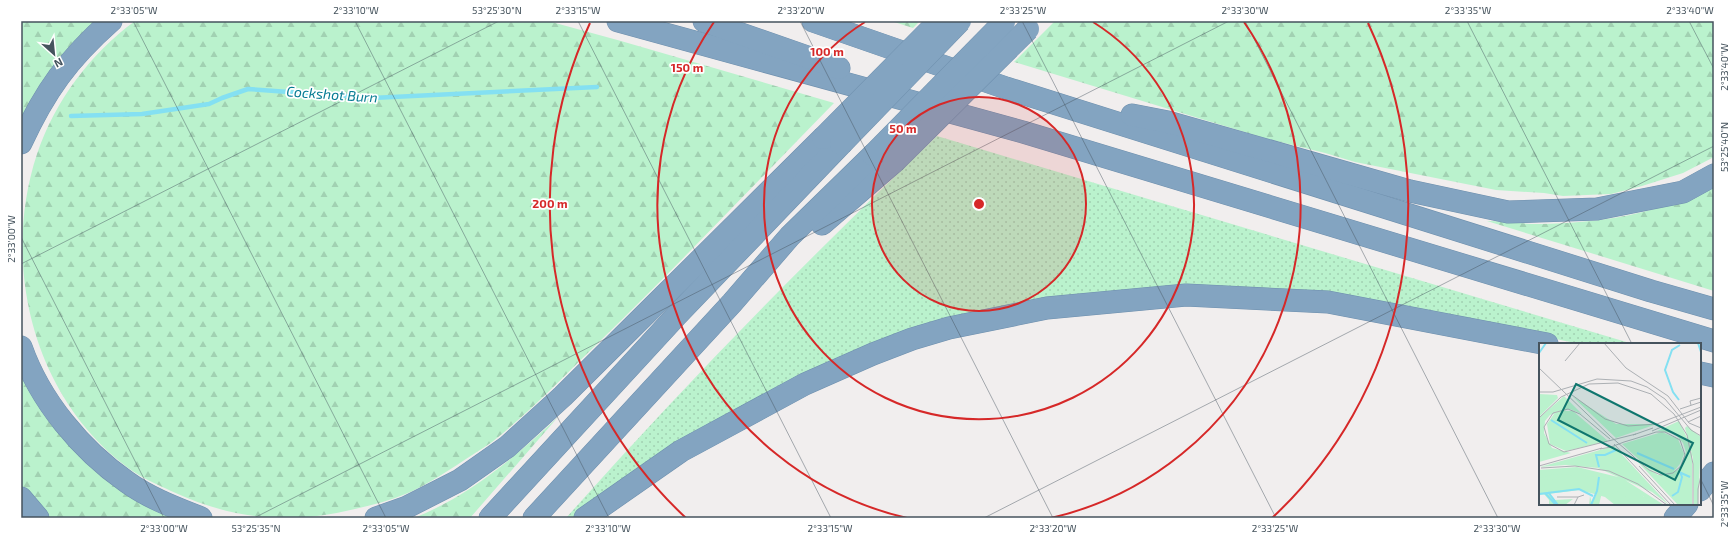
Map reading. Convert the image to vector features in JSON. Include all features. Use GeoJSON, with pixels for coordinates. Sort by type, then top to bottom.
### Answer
{"type":"FeatureCollection","features":[{"type":"Feature","properties":{"kind":"highway"},"geometry":{"type":"LineString","coordinates":[[21,143],[36,111],[59,74],[87,43],[111,21]]}},
{"type":"Feature","properties":{"kind":"highway"},"geometry":{"type":"LineString","coordinates":[[618,21],[1023,132],[1714,342]]}},
{"type":"Feature","properties":{"kind":"highway"},"geometry":{"type":"LineString","coordinates":[[704,21],[1023,132]]}},
{"type":"Feature","properties":{"kind":"highway"},"geometry":{"type":"LineString","coordinates":[[814,21],[1006,88],[1651,291],[1714,309]]}},
{"type":"Feature","properties":{"kind":"highway"},"geometry":{"type":"LineString","coordinates":[[490,518],[676,316],[939,21]]}},
{"type":"Feature","properties":{"kind":"highway"},"geometry":{"type":"LineString","coordinates":[[376,518],[407,506],[460,480],[507,447],[563,396],[960,21]]}},
{"type":"Feature","properties":{"kind":"highway"},"geometry":{"type":"LineString","coordinates":[[534,518],[732,303],[790,236],[873,155],[1004,21]]}},
{"type":"Feature","properties":{"kind":"highway"},"geometry":{"type":"LineString","coordinates":[[732,303],[894,162],[1032,25]]}},
{"type":"Feature","properties":{"kind":"highway"},"geometry":{"type":"LineString","coordinates":[[1006,88],[1168,122],[1410,191],[1508,212],[1597,209],[1683,192],[1714,175]]}},
{"type":"Feature","properties":{"kind":"highway"},"geometry":{"type":"LineString","coordinates":[[585,518],[681,451],[804,384],[912,339],[949,328],[1047,308],[1186,295],[1328,302],[1542,343]]}},
{"type":"Feature","properties":{"kind":"highway"},"geometry":{"type":"LineString","coordinates":[[21,347],[48,403],[76,436],[102,462],[128,483],[170,506],[201,518]]}},
{"type":"Feature","properties":{"kind":"highway"},"geometry":{"type":"LineString","coordinates":[[1701,373],[1714,376]]}},
{"type":"Feature","properties":{"kind":"highway"},"geometry":{"type":"LineString","coordinates":[[1701,489],[1714,473]]}},
{"type":"Feature","properties":{"kind":"highway"},"geometry":{"type":"LineString","coordinates":[[21,498],[38,518]]}},
{"type":"Feature","properties":{"kind":"highway"},"geometry":{"type":"LineString","coordinates":[[1675,518],[1686,505]]}},
{"type":"Feature","properties":{"kind":"green space"},"geometry":{"type":"Polygon","coordinates":[[[21,21],[99,21],[21,128],[21,21]]]}},
{"type":"Feature","properties":{"kind":"green space"},"geometry":{"type":"Polygon","coordinates":[[[135,21],[548,21],[834,103],[629,313],[560,381],[492,442],[427,483],[408,493],[389,500],[330,514],[307,517],[262,517],[239,514],[194,501],[143,478],[134,472],[100,443],[71,409],[50,371],[34,329],[25,286],[22,241],[26,197],[37,154],[45,134],[64,97],[76,80],[103,48],[135,21]]]}},
{"type":"Feature","properties":{"kind":"green space"},"geometry":{"type":"Polygon","coordinates":[[[891,21],[920,21],[913,28],[891,21]]]}},
{"type":"Feature","properties":{"kind":"green space"},"geometry":{"type":"Polygon","coordinates":[[[1055,21],[1714,21],[1714,157],[1683,173],[1642,186],[1611,194],[1563,196],[1544,193],[1496,190],[1355,162],[1264,138],[1014,62],[1055,21]]]}},
{"type":"Feature","properties":{"kind":"green space"},"geometry":{"type":"Polygon","coordinates":[[[937,136],[1630,343],[1575,343],[1416,310],[1275,290],[931,329],[575,518],[566,518],[701,371],[842,228],[937,136]]]}},
{"type":"Feature","properties":{"kind":"green space"},"geometry":{"type":"Polygon","coordinates":[[[1714,186],[1714,291],[1487,221],[1539,224],[1585,222],[1607,219],[1672,204],[1714,186]]]}},
{"type":"Feature","properties":{"kind":"green space"},"geometry":{"type":"Polygon","coordinates":[[[21,366],[31,390],[174,518],[49,518],[21,487],[21,366]]]}},
{"type":"Feature","properties":{"kind":"green space"},"geometry":{"type":"Polygon","coordinates":[[[558,417],[470,518],[414,518],[454,499],[472,487],[508,461],[558,417]]]}},
{"type":"Feature","properties":{"kind":"waterway","name":"Cockshot Burn"},"geometry":{"type":"LineString","coordinates":[[71,116],[142,114],[209,104],[248,89],[372,98],[597,87]]}}]}
